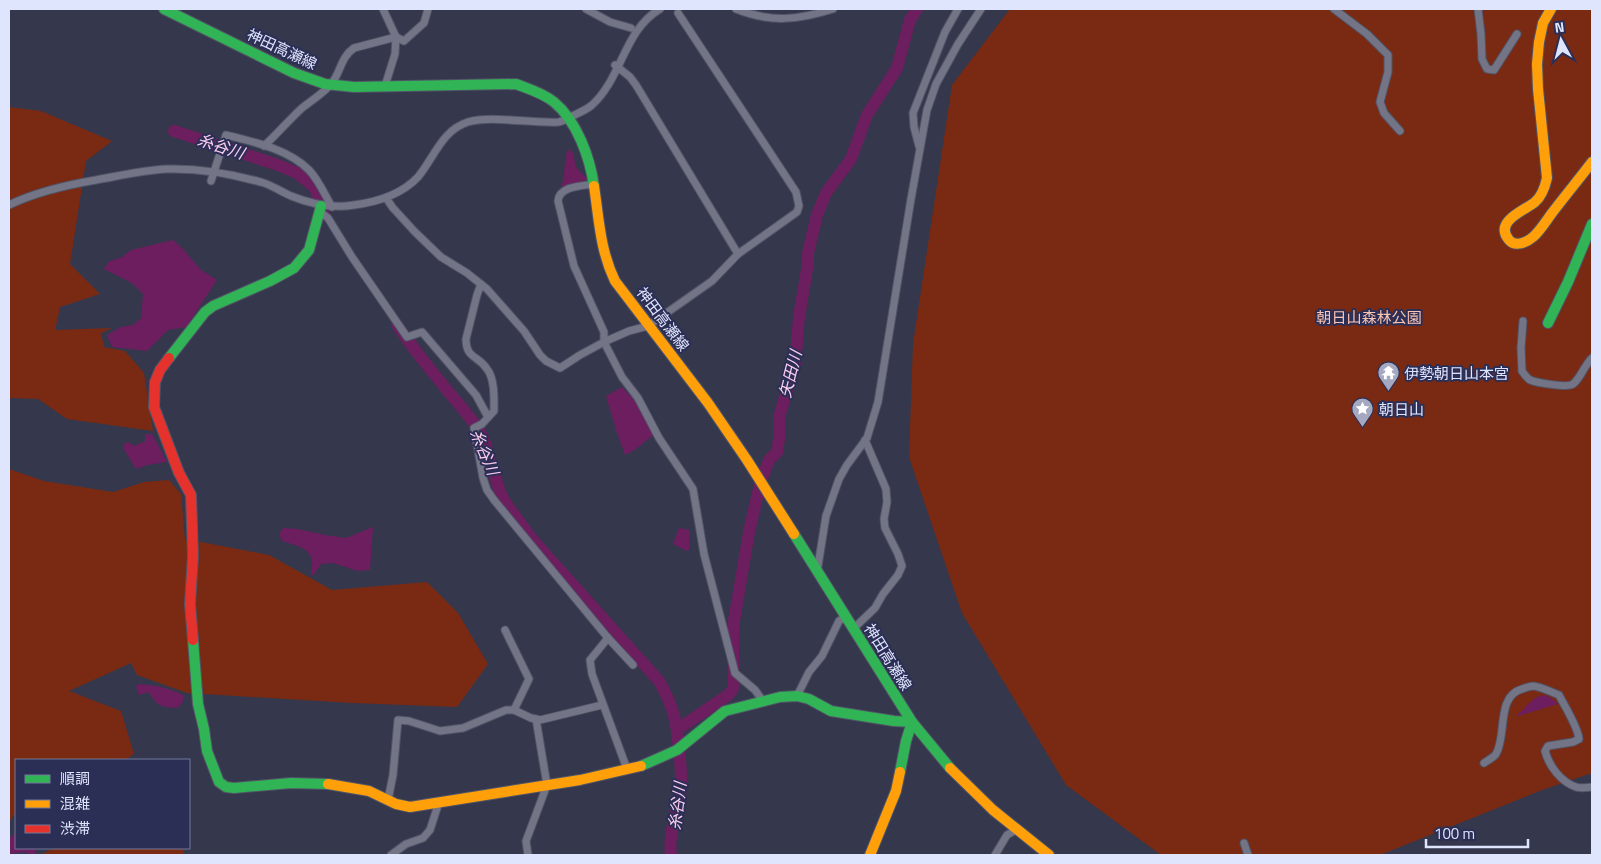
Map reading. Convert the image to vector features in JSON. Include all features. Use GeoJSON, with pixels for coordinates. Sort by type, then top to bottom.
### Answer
{"type":"FeatureCollection","features":[{"type":"Feature","properties":{"kind":"street","name":"神田高瀬線"},"geometry":{"type":"LineString","coordinates":[[164,9],[310,80],[354,87],[516,84],[534,90],[554,101],[569,118],[587,156],[594,184],[600,244],[609,270],[648,326],[714,411],[747,460],[912,722],[927,742],[981,798],[1016,830],[1049,855]]}},
{"type":"Feature","properties":{"kind":"street"},"geometry":{"type":"LineString","coordinates":[[383,9],[396,37],[395,54],[385,86]]}},
{"type":"Feature","properties":{"kind":"street"},"geometry":{"type":"LineString","coordinates":[[264,146],[301,109],[330,84],[349,51],[396,37],[404,41],[424,23],[428,9]]}},
{"type":"Feature","properties":{"kind":"street"},"geometry":{"type":"LineString","coordinates":[[586,9],[610,22],[631,28]]}},
{"type":"Feature","properties":{"kind":"street"},"geometry":{"type":"LineString","coordinates":[[320,208],[354,205],[386,198],[406,188],[418,176],[445,138],[455,129],[468,122],[482,120],[548,123],[565,121],[577,115],[591,106],[605,91],[616,67],[639,27],[660,9]]}},
{"type":"Feature","properties":{"kind":"street"},"geometry":{"type":"LineString","coordinates":[[736,9],[763,17],[779,19],[797,18],[834,9]]}},
{"type":"Feature","properties":{"kind":"street"},"geometry":{"type":"LineString","coordinates":[[920,148],[914,127],[913,113],[945,32],[958,9]]}},
{"type":"Feature","properties":{"kind":"street"},"geometry":{"type":"LineString","coordinates":[[817,573],[826,516],[847,465],[865,440],[878,402],[927,110],[936,84],[958,44],[981,9]]}},
{"type":"Feature","properties":{"kind":"street"},"geometry":{"type":"LineString","coordinates":[[1334,9],[1367,34],[1388,55],[1388,72],[1380,102],[1384,113],[1400,131]]}},
{"type":"Feature","properties":{"kind":"street"},"geometry":{"type":"LineString","coordinates":[[1478,9],[1482,59],[1487,69],[1494,70],[1517,34]]}},
{"type":"Feature","properties":{"kind":"street"},"geometry":{"type":"LineString","coordinates":[[1551,9],[1544,21],[1541,32],[1537,68],[1547,175],[1543,192],[1538,199],[1511,218],[1507,223],[1506,234],[1510,241],[1521,244],[1534,236],[1592,162]]}},
{"type":"Feature","properties":{"kind":"street"},"geometry":{"type":"LineString","coordinates":[[386,198],[393,208],[441,257],[482,284],[516,322],[540,355],[554,366],[560,368],[580,354],[604,342],[629,331],[643,329],[648,326],[712,281],[738,254],[797,212],[799,206],[796,192],[678,13]]}},
{"type":"Feature","properties":{"kind":"street"},"geometry":{"type":"LineString","coordinates":[[616,67],[636,85],[738,254]]}},
{"type":"Feature","properties":{"kind":"street"},"geometry":{"type":"LineString","coordinates":[[211,181],[226,136],[264,146],[294,158],[310,171],[332,206]]}},
{"type":"Feature","properties":{"kind":"street"},"geometry":{"type":"LineString","coordinates":[[9,205],[32,195],[65,186],[141,171],[166,169],[214,173],[265,184],[320,208],[407,337],[422,332],[476,395],[488,417]]}},
{"type":"Feature","properties":{"kind":"street"},"geometry":{"type":"LineString","coordinates":[[594,184],[566,189],[559,195],[558,200],[574,266],[604,332],[604,342],[622,377],[638,398],[659,438],[693,489],[704,554],[736,673],[755,690],[763,701]]}},
{"type":"Feature","properties":{"kind":"street"},"geometry":{"type":"LineString","coordinates":[[320,208],[309,250],[300,263],[277,278],[213,306],[205,312],[160,370],[155,382],[154,407],[190,495],[193,556],[190,604],[198,704],[207,751],[219,782],[226,787],[234,788],[287,782],[329,784],[373,793],[401,806],[410,807],[580,780],[645,764],[673,752],[725,711],[763,701],[797,696],[809,699],[831,711],[885,720],[912,722],[906,741],[896,791],[870,855]]}},
{"type":"Feature","properties":{"kind":"street"},"geometry":{"type":"LineString","coordinates":[[1548,323],[1568,282],[1592,224]]}},
{"type":"Feature","properties":{"kind":"street"},"geometry":{"type":"LineString","coordinates":[[482,284],[477,295],[466,346],[468,352],[486,367],[490,374],[492,386],[494,411],[474,428],[487,490],[608,638],[633,665]]}},
{"type":"Feature","properties":{"kind":"street"},"geometry":{"type":"LineString","coordinates":[[1523,321],[1522,372],[1530,380],[1564,386],[1572,385],[1592,358]]}},
{"type":"Feature","properties":{"kind":"street"},"geometry":{"type":"LineString","coordinates":[[853,629],[875,608],[898,575],[902,566],[885,528],[884,519],[888,502],[886,489],[865,440]]}},
{"type":"Feature","properties":{"kind":"street"},"geometry":{"type":"LineString","coordinates":[[797,696],[809,672],[822,656],[839,621],[845,617]]}},
{"type":"Feature","properties":{"kind":"street"},"geometry":{"type":"LineString","coordinates":[[505,630],[529,679],[514,710]]}},
{"type":"Feature","properties":{"kind":"street"},"geometry":{"type":"LineString","coordinates":[[608,638],[590,660],[592,674],[626,769]]}},
{"type":"Feature","properties":{"kind":"street"},"geometry":{"type":"LineString","coordinates":[[1484,763],[1494,756],[1498,749],[1502,720],[1509,699],[1517,690],[1533,686],[1559,695],[1578,730],[1579,739],[1573,742],[1548,746],[1545,751],[1547,761],[1556,773],[1578,788],[1592,787]]}},
{"type":"Feature","properties":{"kind":"street"},"geometry":{"type":"LineString","coordinates":[[388,800],[393,775],[398,720],[409,720],[440,731],[463,728],[506,710],[514,710],[540,720],[602,704]]}},
{"type":"Feature","properties":{"kind":"street"},"geometry":{"type":"LineString","coordinates":[[528,855],[526,841],[546,785],[536,719]]}},
{"type":"Feature","properties":{"kind":"street"},"geometry":{"type":"LineString","coordinates":[[390,855],[406,844],[423,838],[430,830],[439,802]]}},
{"type":"Feature","properties":{"kind":"street"},"geometry":{"type":"LineString","coordinates":[[995,855],[1007,835],[1016,830]]}},
{"type":"Feature","properties":{"kind":"street"},"geometry":{"type":"LineString","coordinates":[[1244,843],[1248,855]]}},
{"type":"Feature","properties":{"kind":"green space","name":"朝日山森林公園"},"geometry":{"type":"Polygon","coordinates":[[[1010,9],[1592,9],[1592,773],[1542,790],[1380,855],[1161,855],[1066,785],[962,613],[909,457],[913,344],[952,85],[1010,9]]]}},
{"type":"Feature","properties":{"kind":"green space"},"geometry":{"type":"Polygon","coordinates":[[[9,107],[41,111],[112,141],[86,161],[70,264],[100,294],[60,307],[55,330],[112,328],[101,333],[104,347],[125,351],[144,373],[153,431],[67,419],[38,399],[9,398],[9,107]]]}},
{"type":"Feature","properties":{"kind":"green space"},"geometry":{"type":"Polygon","coordinates":[[[9,469],[44,481],[113,492],[144,482],[169,480],[181,494],[185,539],[269,555],[332,590],[427,582],[458,613],[488,664],[457,707],[187,693],[137,675],[131,663],[69,691],[121,711],[134,754],[126,759],[15,759],[15,813],[9,822],[9,469]]]}},
{"type":"Feature","properties":{"kind":"green space"},"geometry":{"type":"Polygon","coordinates":[[[52,849],[183,849],[184,855],[40,855],[52,849]]]}},
{"type":"Feature","properties":{"kind":"shaded area"},"geometry":{"type":"Polygon","coordinates":[[[568,149],[573,153],[576,167],[587,179],[583,183],[561,187],[564,178],[568,149]]]}},
{"type":"Feature","properties":{"kind":"shaded area"},"geometry":{"type":"Polygon","coordinates":[[[173,240],[201,270],[217,280],[186,327],[168,330],[147,351],[112,347],[107,335],[121,327],[133,325],[141,318],[143,294],[132,283],[104,269],[108,262],[122,257],[131,250],[173,240]]]}},
{"type":"Feature","properties":{"kind":"shaded area"},"geometry":{"type":"Polygon","coordinates":[[[622,387],[635,401],[654,435],[625,455],[606,396],[622,387]]]}},
{"type":"Feature","properties":{"kind":"shaded area"},"geometry":{"type":"Polygon","coordinates":[[[145,434],[152,434],[167,462],[136,469],[123,448],[125,443],[128,442],[134,446],[145,441],[145,434]]]}},
{"type":"Feature","properties":{"kind":"shaded area"},"geometry":{"type":"Polygon","coordinates":[[[373,527],[370,570],[358,571],[333,563],[321,564],[313,576],[311,573],[312,559],[309,554],[301,548],[282,541],[279,534],[283,528],[346,538],[373,527]]]}},
{"type":"Feature","properties":{"kind":"shaded area"},"geometry":{"type":"Polygon","coordinates":[[[679,528],[690,530],[690,549],[687,551],[673,544],[679,528]]]}},
{"type":"Feature","properties":{"kind":"shaded area"},"geometry":{"type":"Polygon","coordinates":[[[139,684],[172,690],[183,695],[183,701],[178,708],[160,705],[149,692],[139,695],[136,687],[139,684]]]}},
{"type":"Feature","properties":{"kind":"shaded area"},"geometry":{"type":"Polygon","coordinates":[[[1543,695],[1550,697],[1558,704],[1518,716],[1532,700],[1543,695]]]}},
{"type":"Feature","properties":{"kind":"shaded area"},"geometry":{"type":"Polygon","coordinates":[[[15,833],[15,849],[37,849],[34,855],[24,852],[9,854],[9,839],[15,833]]]}},
{"type":"Feature","properties":{"kind":"waterway","name":"矢田川"},"geometry":{"type":"LineString","coordinates":[[678,729],[728,695],[734,685],[734,621],[749,532],[760,484],[769,460],[777,452],[779,417],[795,365],[799,317],[808,253],[817,215],[826,193],[851,159],[867,115],[897,68],[910,20],[917,9]]}},
{"type":"Feature","properties":{"kind":"waterway","name":"糸谷川"},"geometry":{"type":"LineString","coordinates":[[174,131],[297,173],[315,188],[325,216]]}},
{"type":"Feature","properties":{"kind":"waterway","name":"糸谷川"},"geometry":{"type":"LineString","coordinates":[[398,326],[476,426],[484,440],[500,492],[531,538],[659,681],[664,690],[676,724],[681,773],[680,794],[670,847],[671,855]]}},
{"type":"Feature","properties":{"kind":"traffic: fast"},"geometry":{"type":"LineString","coordinates":[[164,9],[294,73],[325,84],[354,87],[516,84],[536,92],[554,102],[576,130],[586,152],[594,186]]}},
{"type":"Feature","properties":{"kind":"traffic: fast"},"geometry":{"type":"LineString","coordinates":[[169,358],[205,312],[213,306],[270,281],[294,268],[309,250],[321,206]]}},
{"type":"Feature","properties":{"kind":"traffic: fast"},"geometry":{"type":"LineString","coordinates":[[1548,323],[1568,282],[1592,224]]}},
{"type":"Feature","properties":{"kind":"traffic: fast"},"geometry":{"type":"LineString","coordinates":[[794,534],[912,722],[950,768]]}},
{"type":"Feature","properties":{"kind":"traffic: fast"},"geometry":{"type":"LineString","coordinates":[[193,640],[198,704],[207,751],[219,782],[226,787],[234,788],[291,783],[328,784]]}},
{"type":"Feature","properties":{"kind":"traffic: fast"},"geometry":{"type":"LineString","coordinates":[[641,766],[677,750],[725,711],[780,697],[797,696],[809,699],[831,711],[912,722],[900,772]]}},
{"type":"Feature","properties":{"kind":"traffic: slow"},"geometry":{"type":"LineString","coordinates":[[1551,9],[1543,23],[1537,64],[1547,178],[1543,191],[1537,200],[1508,222],[1505,227],[1505,233],[1509,240],[1514,243],[1521,243],[1533,237],[1592,162]]}},
{"type":"Feature","properties":{"kind":"traffic: slow"},"geometry":{"type":"LineString","coordinates":[[594,186],[603,246],[615,281],[708,403],[794,534]]}},
{"type":"Feature","properties":{"kind":"traffic: slow"},"geometry":{"type":"LineString","coordinates":[[328,784],[369,791],[396,804],[410,807],[580,780],[641,766]]}},
{"type":"Feature","properties":{"kind":"traffic: slow"},"geometry":{"type":"LineString","coordinates":[[950,768],[993,810],[1049,855]]}},
{"type":"Feature","properties":{"kind":"traffic: slow"},"geometry":{"type":"LineString","coordinates":[[870,855],[896,791],[900,772]]}},
{"type":"Feature","properties":{"kind":"traffic: jam"},"geometry":{"type":"LineString","coordinates":[[169,358],[160,370],[155,382],[154,407],[179,473],[191,495],[193,556],[190,604],[193,640]]}},
{"type":"Feature","properties":{"kind":"place","name":"伊勢朝日山本宮"},"geometry":{"type":"Point","coordinates":[1388,392]}},
{"type":"Feature","properties":{"kind":"place","name":"朝日山"},"geometry":{"type":"Point","coordinates":[1363,428]}}]}
